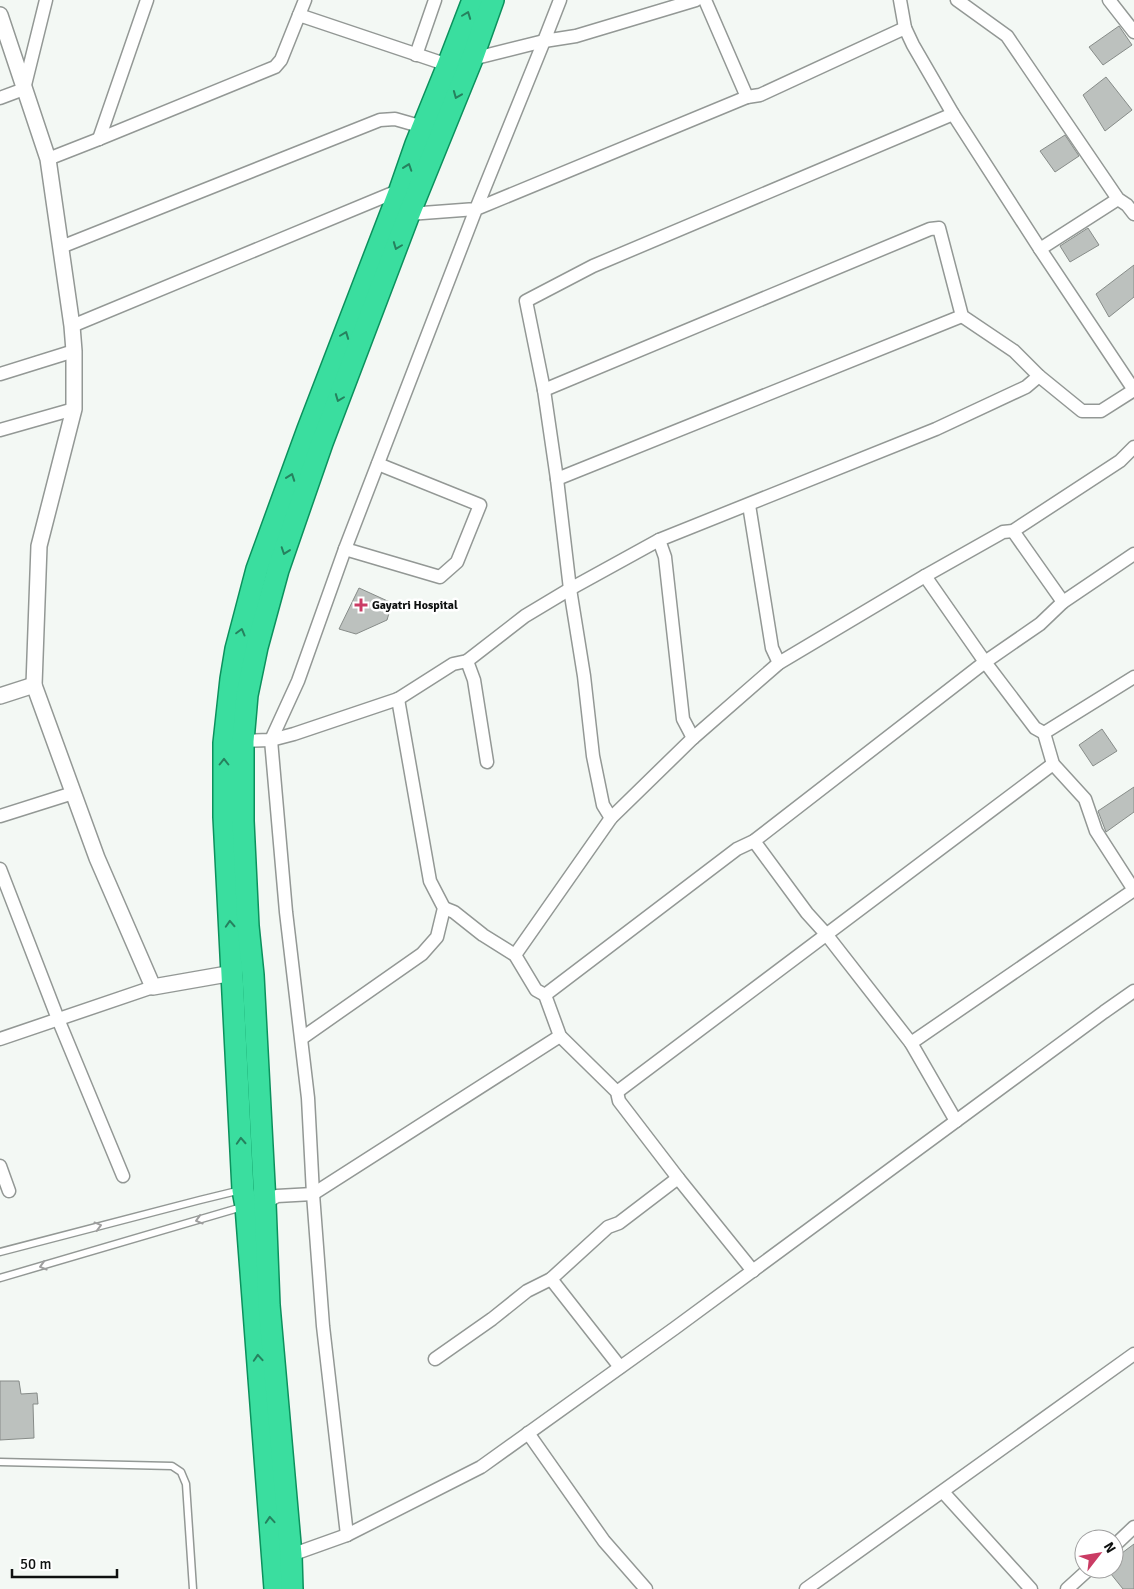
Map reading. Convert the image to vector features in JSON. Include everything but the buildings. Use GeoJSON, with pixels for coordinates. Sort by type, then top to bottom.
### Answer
{"type":"FeatureCollection","features":[{"type":"Feature","properties":{"kind":"highway"},"geometry":{"type":"LineString","coordinates":[[292,1589],[291,1555],[259,1197],[233,973],[224,817],[224,743],[231,680],[236,649],[257,569],[308,429],[473,0]]}},
{"type":"Feature","properties":{"kind":"highway"},"geometry":{"type":"LineString","coordinates":[[275,1589],[252,975],[244,820],[243,741],[246,695],[278,570],[322,443],[409,214],[472,59],[493,0]]}},
{"type":"Feature","properties":{"kind":"street"},"geometry":{"type":"LineString","coordinates":[[24,89],[46,0]]}},
{"type":"Feature","properties":{"kind":"street"},"geometry":{"type":"LineString","coordinates":[[99,140],[147,0]]}},
{"type":"Feature","properties":{"kind":"street"},"geometry":{"type":"LineString","coordinates":[[48,159],[99,140],[275,66],[281,60],[305,0]]}},
{"type":"Feature","properties":{"kind":"street"},"geometry":{"type":"LineString","coordinates":[[416,55],[435,0]]}},
{"type":"Feature","properties":{"kind":"street"},"geometry":{"type":"LineString","coordinates":[[346,1535],[323,1326],[308,1098],[286,912],[272,740],[298,681],[345,549],[476,209],[560,0]]}},
{"type":"Feature","properties":{"kind":"street"},"geometry":{"type":"LineString","coordinates":[[299,15],[448,66],[544,41],[576,36],[696,0]]}},
{"type":"Feature","properties":{"kind":"street"},"geometry":{"type":"LineString","coordinates":[[705,0],[747,97]]}},
{"type":"Feature","properties":{"kind":"street"},"geometry":{"type":"LineString","coordinates":[[544,390],[930,229],[939,228],[962,316],[1014,351],[1038,376],[1082,411],[1101,411],[1134,390],[953,114],[905,28],[900,0]]}},
{"type":"Feature","properties":{"kind":"street"},"geometry":{"type":"LineString","coordinates":[[957,0],[1007,36],[1118,199],[1127,205],[1134,214]]}},
{"type":"Feature","properties":{"kind":"street"},"geometry":{"type":"LineString","coordinates":[[1109,0],[1134,32]]}},
{"type":"Feature","properties":{"kind":"street"},"geometry":{"type":"LineString","coordinates":[[0,15],[48,159],[74,351],[74,409],[39,546],[34,685],[97,858],[154,987]]}},
{"type":"Feature","properties":{"kind":"street"},"geometry":{"type":"LineString","coordinates":[[409,214],[476,209],[747,97],[760,95],[905,28]]}},
{"type":"Feature","properties":{"kind":"street"},"geometry":{"type":"LineString","coordinates":[[0,98],[24,89]]}},
{"type":"Feature","properties":{"kind":"street"},"geometry":{"type":"LineString","coordinates":[[611,818],[603,805],[593,756],[584,676],[570,589],[544,390],[526,301],[594,266],[953,114]]}},
{"type":"Feature","properties":{"kind":"street"},"geometry":{"type":"LineString","coordinates":[[61,247],[380,120],[395,119],[423,127]]}},
{"type":"Feature","properties":{"kind":"street"},"geometry":{"type":"LineString","coordinates":[[72,326],[400,190]]}},
{"type":"Feature","properties":{"kind":"street"},"geometry":{"type":"LineString","coordinates":[[1040,249],[1118,199]]}},
{"type":"Feature","properties":{"kind":"street"},"geometry":{"type":"LineString","coordinates":[[557,480],[962,316]]}},
{"type":"Feature","properties":{"kind":"street"},"geometry":{"type":"LineString","coordinates":[[0,374],[74,351]]}},
{"type":"Feature","properties":{"kind":"street"},"geometry":{"type":"LineString","coordinates":[[243,741],[272,740],[398,699],[453,664],[466,661],[525,616],[659,540],[936,429],[1026,387],[1038,376]]}},
{"type":"Feature","properties":{"kind":"street"},"geometry":{"type":"LineString","coordinates":[[0,430],[74,409]]}},
{"type":"Feature","properties":{"kind":"street"},"geometry":{"type":"LineString","coordinates":[[515,954],[611,818],[693,738],[779,663],[1003,532],[1013,531],[1120,461],[1134,447]]}},
{"type":"Feature","properties":{"kind":"street"},"geometry":{"type":"LineString","coordinates":[[345,549],[440,577],[457,562],[480,505],[378,464]]}},
{"type":"Feature","properties":{"kind":"street"},"geometry":{"type":"LineString","coordinates":[[749,505],[772,648],[779,663]]}},
{"type":"Feature","properties":{"kind":"street"},"geometry":{"type":"LineString","coordinates":[[1013,531],[1063,602]]}},
{"type":"Feature","properties":{"kind":"street"},"geometry":{"type":"LineString","coordinates":[[659,540],[665,557],[684,719],[693,738]]}},
{"type":"Feature","properties":{"kind":"street"},"geometry":{"type":"LineString","coordinates":[[545,995],[737,850],[754,841],[985,662],[1040,624],[1063,602],[1134,554]]}},
{"type":"Feature","properties":{"kind":"street"},"geometry":{"type":"LineString","coordinates":[[911,1043],[1134,890],[1096,831],[1085,799],[1053,764],[1044,733],[1035,728],[985,662],[925,576]]}},
{"type":"Feature","properties":{"kind":"street"},"geometry":{"type":"LineString","coordinates":[[466,661],[474,680],[487,762]]}},
{"type":"Feature","properties":{"kind":"street"},"geometry":{"type":"LineString","coordinates":[[1044,733],[1134,677]]}},
{"type":"Feature","properties":{"kind":"street"},"geometry":{"type":"LineString","coordinates":[[0,696],[34,685]]}},
{"type":"Feature","properties":{"kind":"street"},"geometry":{"type":"LineString","coordinates":[[398,699],[430,881],[444,908],[454,912],[483,935],[515,954],[536,990],[545,995],[560,1036],[616,1092],[619,1101],[753,1271]]}},
{"type":"Feature","properties":{"kind":"street"},"geometry":{"type":"LineString","coordinates":[[616,1092],[1053,764]]}},
{"type":"Feature","properties":{"kind":"street"},"geometry":{"type":"LineString","coordinates":[[0,816],[73,793]]}},
{"type":"Feature","properties":{"kind":"street"},"geometry":{"type":"LineString","coordinates":[[754,841],[807,913],[826,934],[911,1043],[956,1121]]}},
{"type":"Feature","properties":{"kind":"street"},"geometry":{"type":"LineString","coordinates":[[0,870],[58,1019],[123,1176]]}},
{"type":"Feature","properties":{"kind":"street"},"geometry":{"type":"LineString","coordinates":[[302,1038],[422,954],[437,937],[444,908]]}},
{"type":"Feature","properties":{"kind":"street"},"geometry":{"type":"LineString","coordinates":[[0,1039],[154,987],[233,973]]}},
{"type":"Feature","properties":{"kind":"street"},"geometry":{"type":"LineString","coordinates":[[291,1555],[346,1535],[481,1467],[753,1271],[1134,991]]}},
{"type":"Feature","properties":{"kind":"street"},"geometry":{"type":"LineString","coordinates":[[259,1197],[313,1194],[560,1036]]}},
{"type":"Feature","properties":{"kind":"street"},"geometry":{"type":"LineString","coordinates":[[0,1166],[9,1191]]}},
{"type":"Feature","properties":{"kind":"street"},"geometry":{"type":"LineString","coordinates":[[435,1360],[492,1319],[527,1290],[551,1279],[608,1227],[619,1223],[678,1178]]}},
{"type":"Feature","properties":{"kind":"street"},"geometry":{"type":"LineString","coordinates":[[551,1279],[620,1367]]}},
{"type":"Feature","properties":{"kind":"street"},"geometry":{"type":"LineString","coordinates":[[806,1589],[1134,1354]]}},
{"type":"Feature","properties":{"kind":"street"},"geometry":{"type":"LineString","coordinates":[[528,1433],[604,1541],[646,1589]]}},
{"type":"Feature","properties":{"kind":"street"},"geometry":{"type":"LineString","coordinates":[[943,1492],[1031,1589]]}},
{"type":"Feature","properties":{"kind":"street"},"geometry":{"type":"LineString","coordinates":[[1067,1589],[1078,1579]]}},
{"type":"Feature","properties":{"kind":"lane"},"geometry":{"type":"LineString","coordinates":[[0,1252],[200,1200],[259,1197]]}},
{"type":"Feature","properties":{"kind":"lane"},"geometry":{"type":"LineString","coordinates":[[0,1278],[259,1197]]}},
{"type":"Feature","properties":{"kind":"lane"},"geometry":{"type":"LineString","coordinates":[[0,1462],[172,1466],[181,1472],[186,1484],[193,1589]]}},
{"type":"Feature","properties":{"kind":"place","name":"Gayatri Hospital"},"geometry":{"type":"Point","coordinates":[361,605]}}]}
